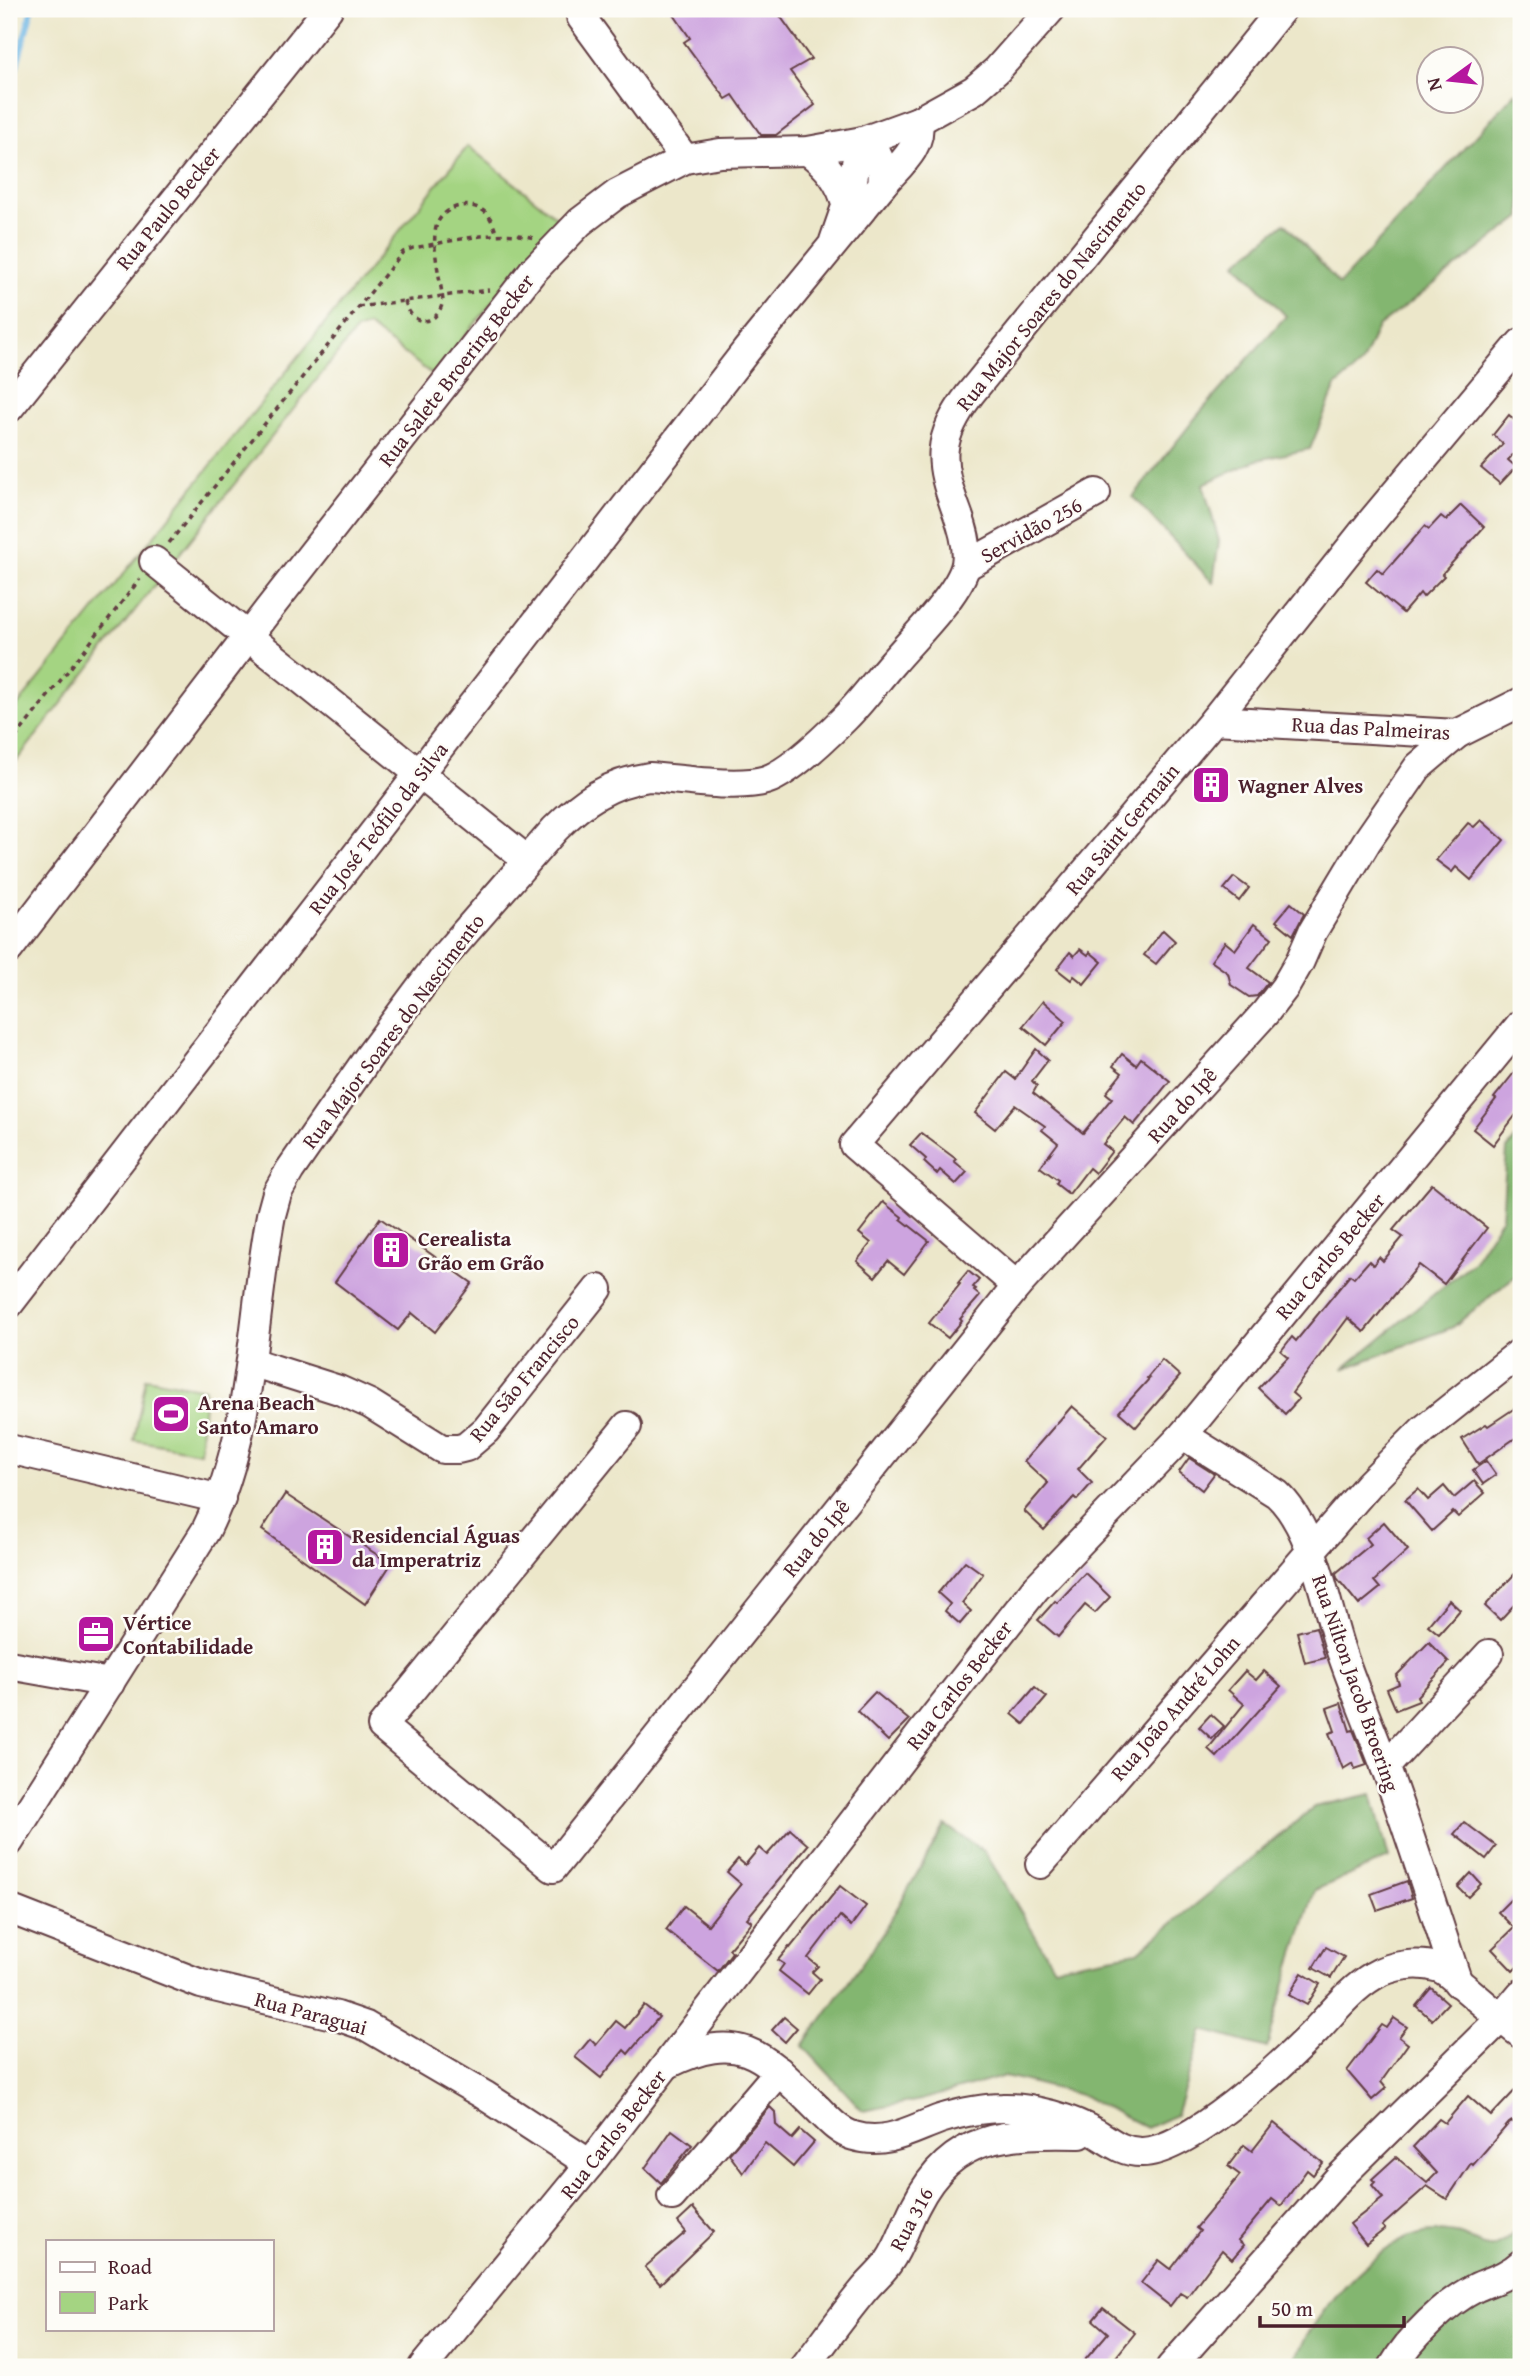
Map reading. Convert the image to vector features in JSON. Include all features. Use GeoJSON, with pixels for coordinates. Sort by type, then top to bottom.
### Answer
{"type":"FeatureCollection","features":[{"type":"Feature","properties":{"kind":"street","name":"Rua Paulo Becker"},"geometry":{"type":"LineString","coordinates":[[9,408],[328,9]]}},
{"type":"Feature","properties":{"kind":"street","name":"Rua Salete Broering Becker"},"geometry":{"type":"LineString","coordinates":[[9,949],[248,637],[554,246],[580,222],[617,194],[685,159],[720,153],[808,151],[863,141],[918,121],[974,90],[998,70],[1051,9]]}},
{"type":"Feature","properties":{"kind":"street","name":"Rua Major Soares do Nascimento"},"geometry":{"type":"LineString","coordinates":[[9,1842],[206,1530],[221,1499],[238,1440],[251,1362],[266,1238],[274,1203],[283,1181],[370,1055],[440,961],[575,808],[603,790],[649,777],[736,783],[766,780],[791,766],[845,719],[952,592],[965,566],[964,533],[944,475],[944,440],[951,421],[1282,9]]}},
{"type":"Feature","properties":{"kind":"street"},"geometry":{"type":"LineString","coordinates":[[582,11],[685,159]]}},
{"type":"Feature","properties":{"kind":"street","name":"Rua José Teófilo da Silva"},"geometry":{"type":"LineString","coordinates":[[9,1304],[746,351],[915,147],[920,133],[918,121]]}},
{"type":"Feature","properties":{"kind":"street"},"geometry":{"type":"LineString","coordinates":[[834,242],[847,207],[863,141],[880,159],[883,185]]}},
{"type":"Feature","properties":{"kind":"street"},"geometry":{"type":"LineString","coordinates":[[808,151],[835,177],[847,207]]}},
{"type":"Feature","properties":{"kind":"street","name":"Rua Saint Germain"},"geometry":{"type":"LineString","coordinates":[[1017,1286],[854,1145],[1214,720],[1372,521],[1521,343]]}},
{"type":"Feature","properties":{"kind":"street","name":"Servidão 256"},"geometry":{"type":"LineString","coordinates":[[965,566],[1096,493]]}},
{"type":"Feature","properties":{"kind":"street"},"geometry":{"type":"LineString","coordinates":[[155,561],[527,860]]}},
{"type":"Feature","properties":{"kind":"street","name":"Rua das Palmeiras"},"geometry":{"type":"LineString","coordinates":[[1214,720],[1457,734],[1521,702]]}},
{"type":"Feature","properties":{"kind":"street","name":"Rua do Ipê"},"geometry":{"type":"LineString","coordinates":[[627,1426],[382,1726],[553,1868],[1017,1286],[1265,1013],[1285,987],[1313,931],[1367,841],[1419,767],[1457,734]]}},
{"type":"Feature","properties":{"kind":"street","name":"Rua Carlos Becker"},"geometry":{"type":"LineString","coordinates":[[423,2367],[590,2164],[1035,1589],[1183,1434],[1521,1024]]}},
{"type":"Feature","properties":{"kind":"street","name":"Rua São Francisco"},"geometry":{"type":"LineString","coordinates":[[251,1362],[339,1390],[370,1404],[435,1446],[458,1450],[472,1444],[486,1430],[598,1289]]}},
{"type":"Feature","properties":{"kind":"street","name":"Rua João André Lohn"},"geometry":{"type":"LineString","coordinates":[[1040,1864],[1396,1455],[1454,1404],[1521,1352]]}},
{"type":"Feature","properties":{"kind":"street","name":"Rua Nilton Jacob Broering"},"geometry":{"type":"LineString","coordinates":[[1183,1434],[1277,1494],[1294,1513],[1311,1551],[1342,1653],[1385,1767],[1458,1983]]}},
{"type":"Feature","properties":{"kind":"street"},"geometry":{"type":"LineString","coordinates":[[9,1449],[221,1499]]}},
{"type":"Feature","properties":{"kind":"street"},"geometry":{"type":"LineString","coordinates":[[1385,1767],[1489,1654]]}},
{"type":"Feature","properties":{"kind":"street"},"geometry":{"type":"LineString","coordinates":[[9,1665],[110,1683]]}},
{"type":"Feature","properties":{"kind":"street","name":"Rua Paraguai"},"geometry":{"type":"LineString","coordinates":[[9,1909],[201,1984],[337,2016],[378,2031],[484,2095],[590,2164]]}},
{"type":"Feature","properties":{"kind":"street"},"geometry":{"type":"LineString","coordinates":[[668,2064],[688,2054],[731,2047],[741,2049],[760,2057],[779,2071],[839,2129],[859,2138],[896,2137],[940,2119],[976,2110],[1004,2108],[1061,2118],[1097,2134],[1117,2148],[1141,2152],[1164,2148],[1184,2139],[1272,2072],[1360,1985],[1384,1970],[1404,1966],[1432,1966],[1443,1969],[1511,2026]]}},
{"type":"Feature","properties":{"kind":"street"},"geometry":{"type":"LineString","coordinates":[[1171,2367],[1338,2179],[1511,2026],[1521,1994]]}},
{"type":"Feature","properties":{"kind":"street"},"geometry":{"type":"LineString","coordinates":[[672,2196],[779,2071]]}},
{"type":"Feature","properties":{"kind":"street","name":"Rua 316"},"geometry":{"type":"LineString","coordinates":[[805,2367],[864,2290],[890,2261],[917,2203],[938,2172],[960,2152],[985,2140],[1018,2134],[1097,2134]]}},
{"type":"Feature","properties":{"kind":"street"},"geometry":{"type":"LineString","coordinates":[[1393,2367],[1412,2339],[1443,2312],[1476,2288],[1512,2272],[1521,2264]]}},
{"type":"Feature","properties":{"kind":"path"},"geometry":{"type":"LineString","coordinates":[[405,301],[407,311],[414,318],[424,321],[434,318],[441,311],[443,296],[436,244],[438,222],[447,211],[461,205],[476,206],[488,215],[498,235]]}},
{"type":"Feature","properties":{"kind":"path"},"geometry":{"type":"LineString","coordinates":[[9,746],[403,252],[412,248],[498,235],[520,234],[536,239]]}},
{"type":"Feature","properties":{"kind":"path"},"geometry":{"type":"LineString","coordinates":[[358,307],[494,289]]}},
{"type":"Feature","properties":{"kind":"green space"},"geometry":{"type":"Polygon","coordinates":[[[1516,92],[1521,103],[1521,217],[1378,327],[1361,365],[1336,386],[1310,449],[1257,460],[1203,484],[1219,541],[1213,583],[1133,497],[1197,416],[1286,316],[1236,263],[1285,223],[1339,284],[1516,92]]]}},
{"type":"Feature","properties":{"kind":"green space"},"geometry":{"type":"Polygon","coordinates":[[[468,146],[560,220],[433,375],[368,326],[356,330],[9,770],[9,716],[468,146]]]}},
{"type":"Feature","properties":{"kind":"green space"},"geometry":{"type":"Polygon","coordinates":[[[1521,1132],[1521,1271],[1453,1327],[1343,1369],[1473,1262],[1502,1217],[1507,1149],[1521,1132]]]}},
{"type":"Feature","properties":{"kind":"green space","name":"Arena Beach Santo Amaro"},"geometry":{"type":"Polygon","coordinates":[[[146,1378],[205,1389],[200,1452],[134,1440],[146,1378]]]}},
{"type":"Feature","properties":{"kind":"green space"},"geometry":{"type":"Polygon","coordinates":[[[1372,1794],[1389,1858],[1315,1890],[1267,2048],[1203,2030],[1176,2115],[1147,2128],[1081,2095],[1005,2076],[921,2100],[863,2111],[803,2046],[880,1938],[945,1825],[985,1852],[1054,1967],[1138,1952],[1314,1807],[1372,1794]]]}},
{"type":"Feature","properties":{"kind":"green space"},"geometry":{"type":"Polygon","coordinates":[[[1521,2225],[1521,2256],[1386,2367],[1291,2367],[1321,2314],[1348,2282],[1381,2253],[1417,2235],[1438,2232],[1456,2234],[1484,2245],[1495,2246],[1521,2225]]]}},
{"type":"Feature","properties":{"kind":"green space"},"geometry":{"type":"Polygon","coordinates":[[[1521,2272],[1521,2367],[1399,2367],[1416,2343],[1521,2272]]]}},
{"type":"Feature","properties":{"kind":"building"},"geometry":{"type":"Polygon","coordinates":[[[670,9],[775,9],[811,59],[790,71],[815,105],[776,135],[761,135],[733,95],[726,99],[684,42],[690,38],[670,9]]]}},
{"type":"Feature","properties":{"kind":"building"},"geometry":{"type":"Polygon","coordinates":[[[1509,415],[1521,426],[1521,446],[1508,460],[1516,467],[1500,484],[1481,468],[1503,444],[1493,435],[1509,415]]]}},
{"type":"Feature","properties":{"kind":"building"},"geometry":{"type":"Polygon","coordinates":[[[1461,505],[1484,527],[1442,574],[1444,576],[1423,597],[1420,593],[1403,613],[1366,582],[1377,569],[1383,574],[1425,526],[1429,529],[1441,516],[1446,520],[1461,505]]]}},
{"type":"Feature","properties":{"kind":"building"},"geometry":{"type":"Polygon","coordinates":[[[1481,820],[1504,840],[1471,880],[1456,867],[1452,872],[1436,860],[1468,823],[1474,827],[1481,820]]]}},
{"type":"Feature","properties":{"kind":"building"},"geometry":{"type":"Polygon","coordinates":[[[1234,877],[1249,888],[1239,901],[1224,889],[1234,877]]]}},
{"type":"Feature","properties":{"kind":"building"},"geometry":{"type":"Polygon","coordinates":[[[1291,903],[1304,914],[1293,935],[1276,921],[1291,903]]]}},
{"type":"Feature","properties":{"kind":"building"},"geometry":{"type":"Polygon","coordinates":[[[1254,924],[1272,938],[1249,968],[1268,982],[1257,996],[1249,997],[1231,985],[1228,973],[1211,961],[1225,942],[1235,950],[1254,924]]]}},
{"type":"Feature","properties":{"kind":"building"},"geometry":{"type":"Polygon","coordinates":[[[1163,930],[1175,941],[1156,964],[1144,955],[1163,930]]]}},
{"type":"Feature","properties":{"kind":"building"},"geometry":{"type":"Polygon","coordinates":[[[1080,949],[1088,955],[1090,952],[1102,962],[1084,984],[1074,976],[1071,980],[1057,969],[1070,952],[1074,956],[1080,949]]]}},
{"type":"Feature","properties":{"kind":"building"},"geometry":{"type":"Polygon","coordinates":[[[1043,1001],[1066,1021],[1046,1045],[1023,1026],[1043,1001]]]}},
{"type":"Feature","properties":{"kind":"building"},"geometry":{"type":"Polygon","coordinates":[[[1036,1049],[1048,1060],[1032,1081],[1037,1086],[1033,1093],[1083,1133],[1112,1098],[1106,1093],[1122,1073],[1113,1066],[1122,1054],[1136,1065],[1141,1058],[1170,1081],[1134,1125],[1125,1117],[1103,1144],[1112,1151],[1095,1173],[1089,1168],[1069,1194],[1056,1184],[1058,1180],[1040,1167],[1058,1143],[1042,1130],[1045,1126],[1015,1105],[995,1129],[975,1113],[1006,1072],[1015,1079],[1036,1049]]]}},
{"type":"Feature","properties":{"kind":"building"},"geometry":{"type":"Polygon","coordinates":[[[1521,1064],[1521,1108],[1493,1145],[1473,1129],[1521,1064]]]}},
{"type":"Feature","properties":{"kind":"building"},"geometry":{"type":"Polygon","coordinates":[[[921,1133],[956,1159],[954,1161],[967,1172],[956,1184],[940,1170],[937,1174],[924,1162],[926,1159],[910,1145],[921,1133]]]}},
{"type":"Feature","properties":{"kind":"building"},"geometry":{"type":"Polygon","coordinates":[[[1432,1184],[1487,1228],[1444,1284],[1419,1265],[1364,1332],[1348,1318],[1292,1393],[1299,1399],[1285,1414],[1258,1388],[1288,1357],[1281,1351],[1292,1337],[1296,1341],[1350,1275],[1354,1278],[1369,1261],[1373,1265],[1379,1257],[1383,1261],[1403,1237],[1393,1230],[1432,1184]]]}},
{"type":"Feature","properties":{"kind":"building"},"geometry":{"type":"Polygon","coordinates":[[[883,1202],[929,1241],[904,1274],[888,1261],[875,1277],[857,1261],[871,1243],[859,1233],[883,1202]]]}},
{"type":"Feature","properties":{"kind":"building","name":"Cerealista Grão em Grão"},"geometry":{"type":"Polygon","coordinates":[[[380,1218],[472,1283],[435,1332],[412,1313],[398,1330],[335,1282],[380,1218]]]}},
{"type":"Feature","properties":{"kind":"building"},"geometry":{"type":"Polygon","coordinates":[[[968,1271],[979,1280],[973,1287],[980,1296],[948,1338],[929,1323],[968,1271]]]}},
{"type":"Feature","properties":{"kind":"building"},"geometry":{"type":"Polygon","coordinates":[[[1162,1360],[1180,1376],[1136,1427],[1119,1412],[1162,1360]]]}},
{"type":"Feature","properties":{"kind":"building"},"geometry":{"type":"Polygon","coordinates":[[[1521,1404],[1521,1434],[1478,1464],[1462,1439],[1521,1404]]]}},
{"type":"Feature","properties":{"kind":"building"},"geometry":{"type":"Polygon","coordinates":[[[1072,1406],[1107,1436],[1078,1469],[1092,1483],[1077,1500],[1074,1497],[1044,1530],[1024,1511],[1048,1483],[1024,1461],[1072,1406]]]}},
{"type":"Feature","properties":{"kind":"building"},"geometry":{"type":"Polygon","coordinates":[[[1189,1458],[1214,1474],[1202,1490],[1179,1472],[1189,1458]]]}},
{"type":"Feature","properties":{"kind":"building"},"geometry":{"type":"Polygon","coordinates":[[[1486,1461],[1496,1475],[1483,1484],[1473,1470],[1486,1461]]]}},
{"type":"Feature","properties":{"kind":"building"},"geometry":{"type":"Polygon","coordinates":[[[1474,1481],[1485,1493],[1458,1517],[1453,1512],[1432,1531],[1405,1500],[1418,1489],[1428,1500],[1444,1486],[1454,1498],[1474,1481]]]}},
{"type":"Feature","properties":{"kind":"building","name":"Residencial Águas da Imperatriz"},"geometry":{"type":"Polygon","coordinates":[[[285,1494],[391,1564],[365,1604],[262,1530],[285,1494]]]}},
{"type":"Feature","properties":{"kind":"building"},"geometry":{"type":"Polygon","coordinates":[[[1384,1522],[1408,1550],[1374,1581],[1380,1588],[1359,1605],[1337,1578],[1336,1573],[1371,1544],[1366,1538],[1384,1522]]]}},
{"type":"Feature","properties":{"kind":"building"},"geometry":{"type":"Polygon","coordinates":[[[965,1561],[983,1574],[962,1603],[971,1611],[960,1624],[945,1611],[950,1604],[938,1593],[965,1561]]]}},
{"type":"Feature","properties":{"kind":"building"},"geometry":{"type":"Polygon","coordinates":[[[1521,1567],[1521,1611],[1514,1605],[1500,1620],[1485,1606],[1521,1567]]]}},
{"type":"Feature","properties":{"kind":"building"},"geometry":{"type":"Polygon","coordinates":[[[1085,1573],[1110,1597],[1095,1613],[1085,1605],[1058,1637],[1038,1620],[1085,1573]]]}},
{"type":"Feature","properties":{"kind":"building"},"geometry":{"type":"Polygon","coordinates":[[[1449,1600],[1460,1610],[1439,1634],[1428,1625],[1449,1600]]]}},
{"type":"Feature","properties":{"kind":"building"},"geometry":{"type":"Polygon","coordinates":[[[1316,1627],[1325,1658],[1305,1663],[1297,1632],[1316,1627]]]}},
{"type":"Feature","properties":{"kind":"building"},"geometry":{"type":"Polygon","coordinates":[[[1429,1642],[1449,1662],[1417,1696],[1419,1701],[1396,1710],[1387,1689],[1399,1684],[1396,1676],[1429,1642]]]}},
{"type":"Feature","properties":{"kind":"building"},"geometry":{"type":"Polygon","coordinates":[[[1245,1671],[1256,1680],[1264,1671],[1281,1686],[1217,1757],[1208,1749],[1244,1704],[1228,1690],[1245,1671]]]}},
{"type":"Feature","properties":{"kind":"building"},"geometry":{"type":"Polygon","coordinates":[[[1035,1687],[1047,1697],[1024,1724],[1012,1714],[1035,1687]]]}},
{"type":"Feature","properties":{"kind":"building"},"geometry":{"type":"Polygon","coordinates":[[[875,1692],[909,1720],[888,1741],[857,1711],[875,1692]]]}},
{"type":"Feature","properties":{"kind":"building"},"geometry":{"type":"Polygon","coordinates":[[[1341,1703],[1350,1731],[1353,1730],[1367,1765],[1355,1769],[1353,1763],[1343,1769],[1329,1733],[1335,1731],[1327,1708],[1341,1703]]]}},
{"type":"Feature","properties":{"kind":"building"},"geometry":{"type":"Polygon","coordinates":[[[1211,1714],[1224,1726],[1212,1739],[1199,1727],[1211,1714]]]}},
{"type":"Feature","properties":{"kind":"building"},"geometry":{"type":"Polygon","coordinates":[[[1464,1822],[1496,1846],[1486,1859],[1454,1834],[1464,1822]]]}},
{"type":"Feature","properties":{"kind":"building"},"geometry":{"type":"Polygon","coordinates":[[[790,1829],[808,1845],[747,1918],[752,1922],[729,1949],[732,1952],[718,1971],[666,1930],[684,1906],[708,1925],[741,1884],[727,1872],[738,1859],[745,1865],[759,1848],[767,1855],[790,1829]]]}},
{"type":"Feature","properties":{"kind":"building"},"geometry":{"type":"Polygon","coordinates":[[[1471,1873],[1481,1884],[1468,1897],[1458,1887],[1471,1873]]]}},
{"type":"Feature","properties":{"kind":"building"},"geometry":{"type":"Polygon","coordinates":[[[1407,1881],[1412,1898],[1377,1910],[1371,1894],[1407,1881]]]}},
{"type":"Feature","properties":{"kind":"building"},"geometry":{"type":"Polygon","coordinates":[[[840,1886],[866,1906],[851,1926],[840,1916],[808,1958],[818,1966],[812,1972],[820,1979],[808,1994],[779,1971],[784,1964],[778,1960],[840,1886]]]}},
{"type":"Feature","properties":{"kind":"building"},"geometry":{"type":"Polygon","coordinates":[[[1521,1889],[1521,1963],[1513,1971],[1492,1949],[1514,1928],[1498,1912],[1521,1889]]]}},
{"type":"Feature","properties":{"kind":"building"},"geometry":{"type":"Polygon","coordinates":[[[1326,1947],[1344,1957],[1331,1978],[1313,1968],[1326,1947]]]}},
{"type":"Feature","properties":{"kind":"building"},"geometry":{"type":"Polygon","coordinates":[[[1302,1973],[1320,1984],[1307,2005],[1289,1995],[1302,1973]]]}},
{"type":"Feature","properties":{"kind":"building"},"geometry":{"type":"Polygon","coordinates":[[[1431,1988],[1448,2003],[1432,2020],[1416,2006],[1431,1988]]]}},
{"type":"Feature","properties":{"kind":"building"},"geometry":{"type":"Polygon","coordinates":[[[644,2005],[659,2017],[628,2054],[624,2050],[601,2078],[575,2057],[590,2039],[596,2045],[616,2021],[625,2028],[644,2005]]]}},
{"type":"Feature","properties":{"kind":"building"},"geometry":{"type":"Polygon","coordinates":[[[784,2017],[797,2028],[785,2042],[772,2030],[784,2017]]]}},
{"type":"Feature","properties":{"kind":"building"},"geometry":{"type":"Polygon","coordinates":[[[1394,2018],[1407,2027],[1399,2037],[1408,2044],[1381,2082],[1386,2088],[1372,2100],[1347,2071],[1382,2025],[1387,2028],[1394,2018]]]}},
{"type":"Feature","properties":{"kind":"building"},"geometry":{"type":"Polygon","coordinates":[[[1521,2084],[1521,2130],[1512,2121],[1509,2123],[1473,2165],[1471,2163],[1447,2199],[1427,2186],[1382,2226],[1385,2229],[1366,2244],[1350,2224],[1383,2198],[1372,2185],[1375,2182],[1372,2179],[1396,2157],[1427,2183],[1437,2173],[1413,2147],[1439,2119],[1445,2123],[1468,2096],[1491,2116],[1521,2084]]]}},
{"type":"Feature","properties":{"kind":"building"},"geometry":{"type":"Polygon","coordinates":[[[770,2107],[775,2112],[776,2125],[792,2139],[800,2130],[814,2142],[793,2167],[765,2143],[743,2173],[729,2154],[770,2107]]]}},
{"type":"Feature","properties":{"kind":"building"},"geometry":{"type":"Polygon","coordinates":[[[1274,2123],[1323,2163],[1313,2175],[1307,2170],[1281,2206],[1272,2199],[1238,2240],[1244,2245],[1232,2259],[1222,2250],[1187,2297],[1180,2293],[1170,2306],[1141,2283],[1159,2260],[1171,2269],[1200,2231],[1196,2228],[1240,2175],[1228,2166],[1244,2145],[1252,2151],[1274,2123]]]}},
{"type":"Feature","properties":{"kind":"building"},"geometry":{"type":"Polygon","coordinates":[[[672,2130],[692,2145],[661,2183],[645,2168],[672,2130]]]}},
{"type":"Feature","properties":{"kind":"building"},"geometry":{"type":"Polygon","coordinates":[[[693,2208],[714,2232],[660,2284],[645,2267],[686,2232],[678,2222],[693,2208]]]}},
{"type":"Feature","properties":{"kind":"building"},"geometry":{"type":"Polygon","coordinates":[[[1103,2308],[1135,2333],[1108,2367],[1079,2367],[1108,2333],[1093,2320],[1103,2308]]]}},
{"type":"Feature","properties":{"kind":"waterway"},"geometry":{"type":"LineString","coordinates":[[9,78],[16,68],[32,9]]}},
{"type":"Feature","properties":{"kind":"place","name":"Wagner Alves"},"geometry":{"type":"Point","coordinates":[1211,785]}},
{"type":"Feature","properties":{"kind":"place","name":"Cerealista Grão em Grão"},"geometry":{"type":"Point","coordinates":[391,1250]}},
{"type":"Feature","properties":{"kind":"place","name":"Arena Beach Santo Amaro"},"geometry":{"type":"Point","coordinates":[171,1414]}},
{"type":"Feature","properties":{"kind":"place","name":"Residencial Águas da Imperatriz"},"geometry":{"type":"Point","coordinates":[325,1547]}},
{"type":"Feature","properties":{"kind":"place","name":"Vértice Contabilidade"},"geometry":{"type":"Point","coordinates":[96,1634]}}]}
